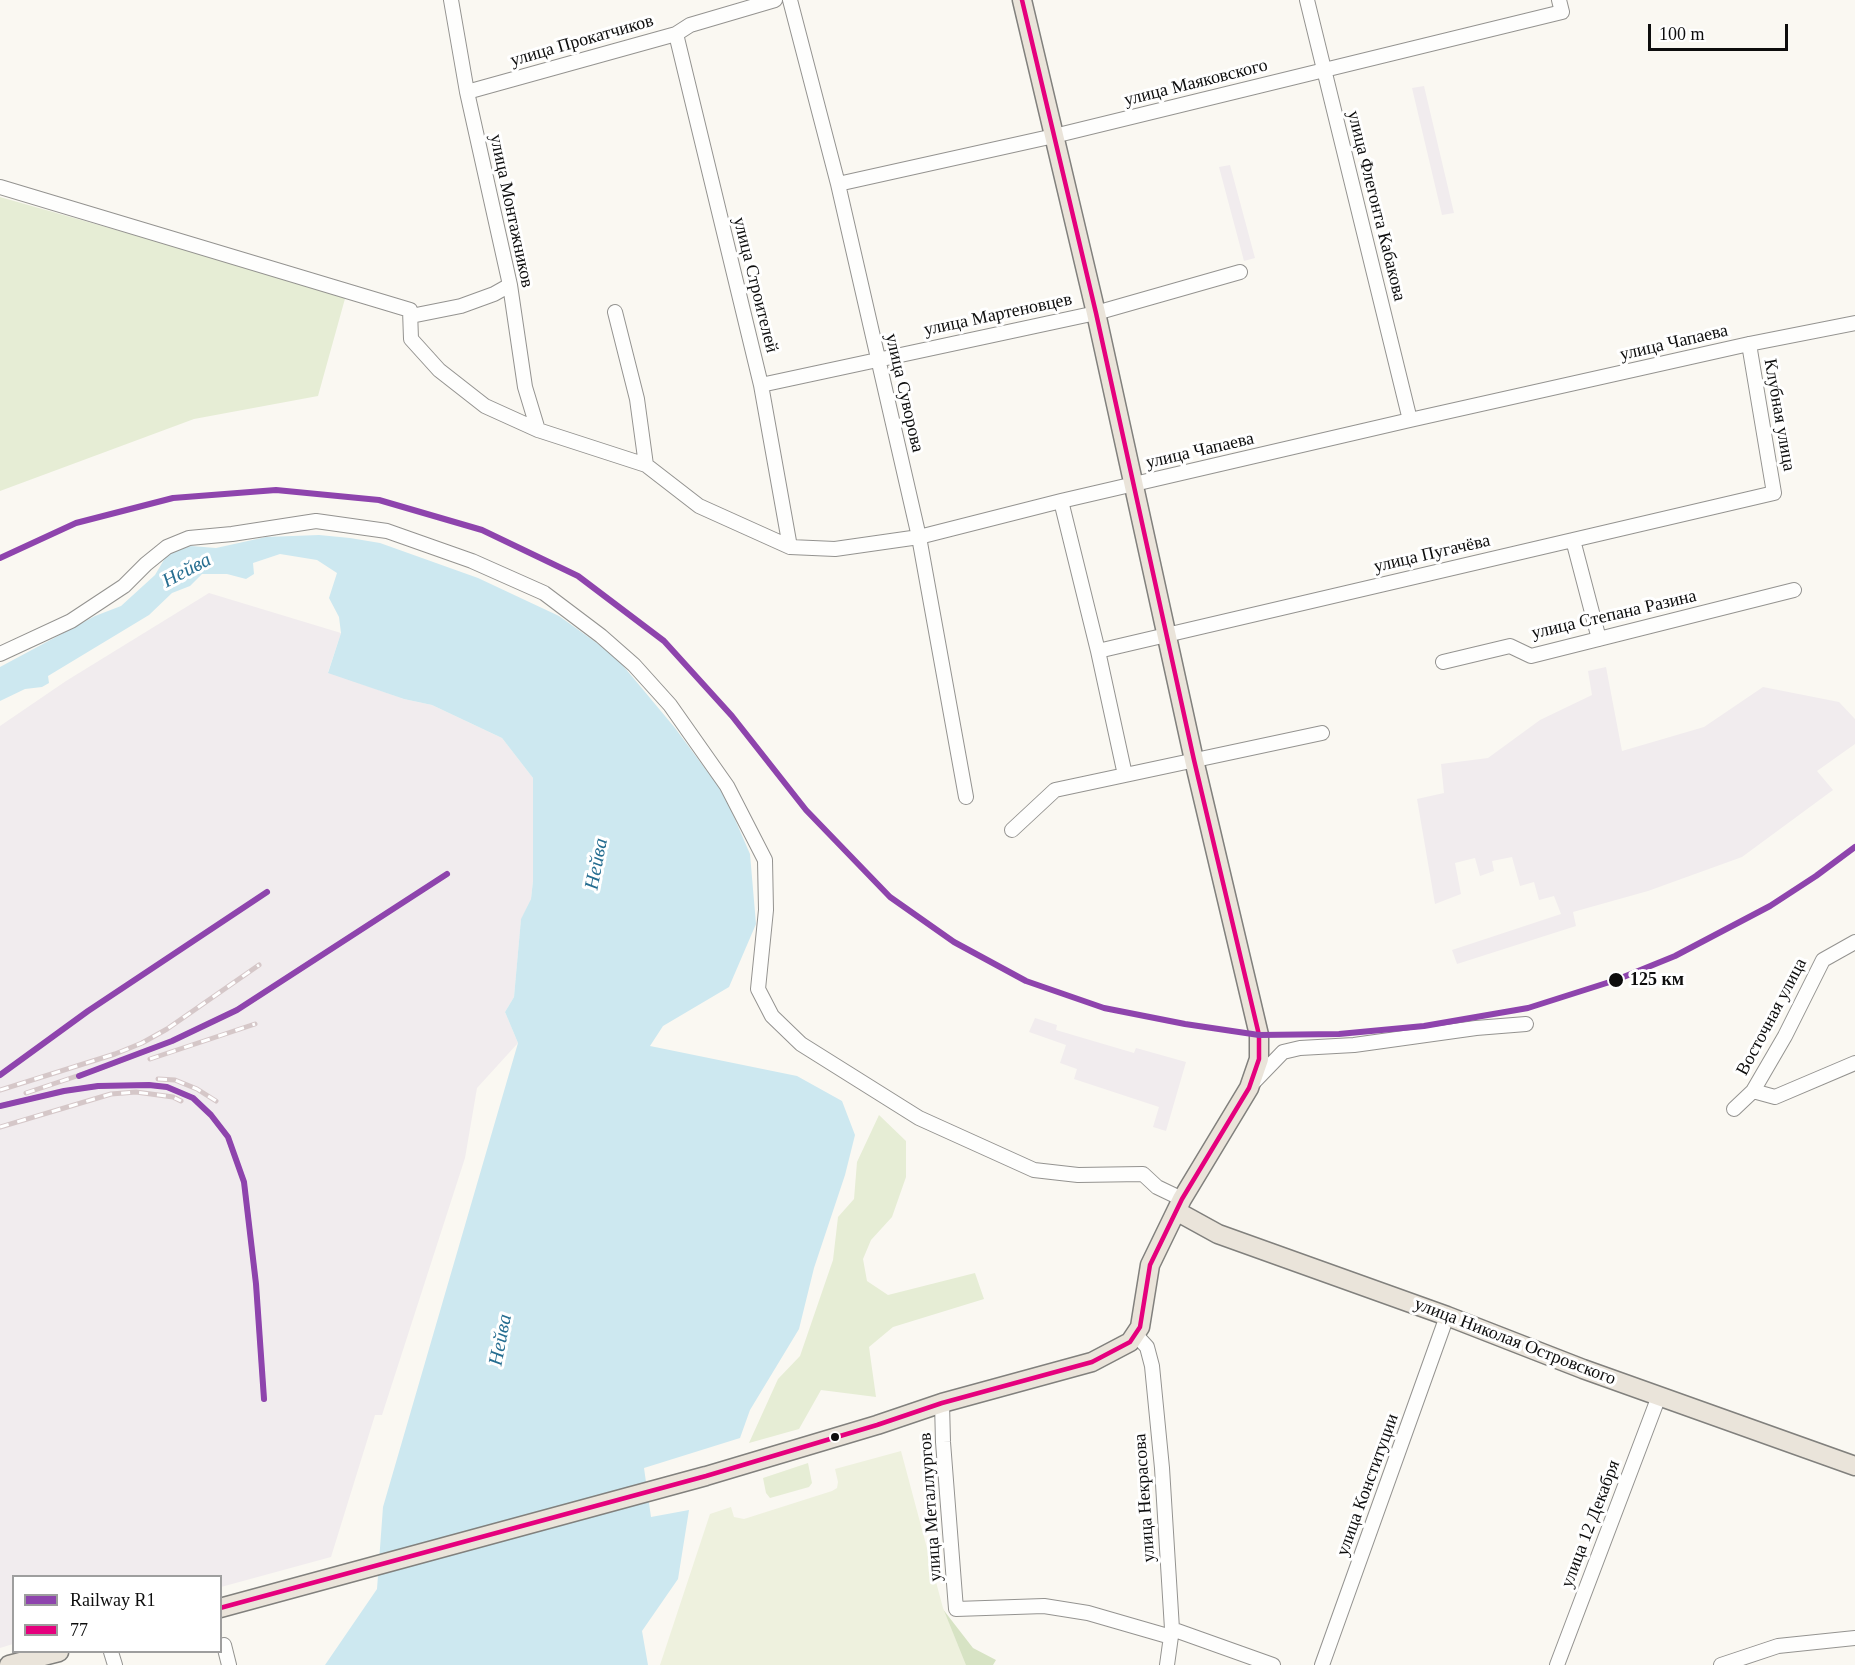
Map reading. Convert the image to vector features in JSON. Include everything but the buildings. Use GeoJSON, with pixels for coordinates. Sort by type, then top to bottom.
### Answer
{"type":"FeatureCollection","features":[{"type":"Feature","properties":{"kind":"main road"},"geometry":{"type":"LineString","coordinates":[[222,1607],[706,1476],[877,1425],[942,1402],[1092,1362],[1130,1342],[1140,1327],[1150,1265],[1180,1206],[1249,1088],[1259,1059],[1259,1035],[1194,760],[1096,313],[1023,0]]}},
{"type":"Feature","properties":{"kind":"main road","name":"улица Николая Островского"},"geometry":{"type":"LineString","coordinates":[[1180,1206],[1218,1234],[1447,1316],[1582,1369],[1855,1466]]}},
{"type":"Feature","properties":{"kind":"main road"},"geometry":{"type":"LineString","coordinates":[[9,1665],[54,1653]]}},
{"type":"Feature","properties":{"kind":"street","name":"улица Монтажников"},"geometry":{"type":"LineString","coordinates":[[451,0],[467,92],[510,285],[525,387],[538,430]]}},
{"type":"Feature","properties":{"kind":"street","name":"улица Прокатчиков"},"geometry":{"type":"LineString","coordinates":[[467,92],[676,33],[690,25],[774,0]]}},
{"type":"Feature","properties":{"kind":"street","name":"улица Суворова"},"geometry":{"type":"LineString","coordinates":[[790,0],[838,184],[920,537],[966,797]]}},
{"type":"Feature","properties":{"kind":"street","name":"улица Флегонта Кабакова"},"geometry":{"type":"LineString","coordinates":[[1307,0],[1410,420]]}},
{"type":"Feature","properties":{"kind":"street","name":"улица Маяковского"},"geometry":{"type":"LineString","coordinates":[[838,184],[1054,136],[1324,70],[1561,6]]}},
{"type":"Feature","properties":{"kind":"street","name":"улица Строителей"},"geometry":{"type":"LineString","coordinates":[[676,33],[761,385],[790,547]]}},
{"type":"Feature","properties":{"kind":"street"},"geometry":{"type":"LineString","coordinates":[[0,187],[410,310],[411,316],[461,306],[494,294],[510,285]]}},
{"type":"Feature","properties":{"kind":"street","name":"улица Мартеновцев"},"geometry":{"type":"LineString","coordinates":[[761,385],[1096,313],[1240,272]]}},
{"type":"Feature","properties":{"kind":"street"},"geometry":{"type":"LineString","coordinates":[[615,312],[637,399],[646,465]]}},
{"type":"Feature","properties":{"kind":"street","name":"улица Чапаева"},"geometry":{"type":"LineString","coordinates":[[411,316],[411,339],[439,370],[485,406],[538,430],[646,465],[699,506],[790,547],[835,549],[920,537],[1061,501],[1410,420],[1855,322]]}},
{"type":"Feature","properties":{"kind":"street","name":"Клубная улица"},"geometry":{"type":"LineString","coordinates":[[1749,344],[1774,493]]}},
{"type":"Feature","properties":{"kind":"street","name":"улица Пугачёва"},"geometry":{"type":"LineString","coordinates":[[1098,651],[1774,493]]}},
{"type":"Feature","properties":{"kind":"street"},"geometry":{"type":"LineString","coordinates":[[1061,501],[1098,651],[1125,775]]}},
{"type":"Feature","properties":{"kind":"street"},"geometry":{"type":"LineString","coordinates":[[0,654],[71,621],[124,586],[146,564],[168,547],[189,538],[316,521],[387,531],[472,561],[544,593],[601,636],[634,665],[670,705],[726,786],[765,860],[766,910],[758,989],[772,1016],[801,1044],[919,1118],[1034,1170],[1078,1175],[1143,1174],[1180,1206]]}},
{"type":"Feature","properties":{"kind":"street"},"geometry":{"type":"LineString","coordinates":[[1573,540],[1599,639]]}},
{"type":"Feature","properties":{"kind":"street","name":"улица Степана Разина"},"geometry":{"type":"LineString","coordinates":[[1443,662],[1510,646],[1531,656],[1794,590]]}},
{"type":"Feature","properties":{"kind":"street"},"geometry":{"type":"LineString","coordinates":[[1012,831],[1055,790],[1322,733]]}},
{"type":"Feature","properties":{"kind":"street","name":"Восточная улица"},"geometry":{"type":"LineString","coordinates":[[1734,1109],[1753,1091],[1785,1036],[1823,960],[1855,942]]}},
{"type":"Feature","properties":{"kind":"street"},"geometry":{"type":"LineString","coordinates":[[1249,1088],[1283,1052],[1300,1047],[1354,1045],[1476,1028],[1526,1024]]}},
{"type":"Feature","properties":{"kind":"street"},"geometry":{"type":"LineString","coordinates":[[1753,1091],[1775,1097],[1855,1063]]}},
{"type":"Feature","properties":{"kind":"street","name":"улица Конституции"},"geometry":{"type":"LineString","coordinates":[[1322,1665],[1447,1316]]}},
{"type":"Feature","properties":{"kind":"street","name":"улица Некрасова"},"geometry":{"type":"LineString","coordinates":[[1135,1334],[1147,1347],[1152,1366],[1162,1468],[1171,1633],[1167,1665]]}},
{"type":"Feature","properties":{"kind":"street","name":"улица 12 Декабря"},"geometry":{"type":"LineString","coordinates":[[1557,1665],[1659,1396]]}},
{"type":"Feature","properties":{"kind":"street","name":"улица Металлургов"},"geometry":{"type":"LineString","coordinates":[[942,1402],[956,1609],[1044,1606],[1088,1613],[1171,1633]]}},
{"type":"Feature","properties":{"kind":"street"},"geometry":{"type":"LineString","coordinates":[[1171,1633],[1273,1665]]}},
{"type":"Feature","properties":{"kind":"street"},"geometry":{"type":"LineString","coordinates":[[1721,1665],[1778,1646],[1855,1638]]}},
{"type":"Feature","properties":{"kind":"street"},"geometry":{"type":"LineString","coordinates":[[224,1646],[229,1665]]}},
{"type":"Feature","properties":{"kind":"shaded area"},"geometry":{"type":"Polygon","coordinates":[[[1424,86],[1454,213],[1442,215],[1412,88],[1424,86]]]}},
{"type":"Feature","properties":{"kind":"shaded area"},"geometry":{"type":"Polygon","coordinates":[[[1230,165],[1255,258],[1244,261],[1219,167],[1230,165]]]}},
{"type":"Feature","properties":{"kind":"shaded area"},"geometry":{"type":"Polygon","coordinates":[[[209,593],[341,633],[328,672],[404,699],[432,705],[502,738],[533,778],[533,881],[531,899],[521,920],[514,997],[505,1012],[518,1043],[477,1088],[465,1158],[382,1415],[375,1415],[331,1557],[222,1587],[222,1575],[12,1575],[12,1644],[0,1648],[0,726],[66,681],[209,593]]]}},
{"type":"Feature","properties":{"kind":"shaded area"},"geometry":{"type":"Polygon","coordinates":[[[1606,667],[1622,751],[1704,727],[1763,687],[1839,702],[1855,719],[1855,744],[1817,771],[1833,790],[1742,857],[1648,891],[1573,912],[1576,926],[1457,964],[1452,950],[1561,914],[1554,896],[1539,900],[1534,882],[1520,886],[1512,857],[1492,861],[1494,871],[1480,876],[1475,858],[1455,863],[1461,894],[1435,904],[1417,799],[1444,793],[1441,764],[1488,758],[1540,720],[1592,695],[1588,671],[1606,667]]]}},
{"type":"Feature","properties":{"kind":"shaded area"},"geometry":{"type":"Polygon","coordinates":[[[1035,1018],[1057,1025],[1056,1030],[1134,1053],[1136,1048],[1186,1062],[1166,1131],[1153,1127],[1159,1107],[1074,1079],[1077,1069],[1060,1063],[1066,1045],[1029,1032],[1035,1018]]]}},
{"type":"Feature","properties":{"kind":"green space"},"geometry":{"type":"Polygon","coordinates":[[[0,197],[346,295],[318,396],[194,419],[0,491],[0,197]]]}},
{"type":"Feature","properties":{"kind":"green space"},"geometry":{"type":"Polygon","coordinates":[[[879,1115],[906,1141],[906,1177],[892,1217],[871,1240],[863,1259],[867,1281],[888,1295],[975,1273],[984,1299],[893,1327],[869,1347],[876,1397],[821,1390],[799,1429],[749,1443],[778,1379],[800,1356],[833,1260],[838,1217],[854,1199],[857,1162],[879,1115]]]}},
{"type":"Feature","properties":{"kind":"green space"},"geometry":{"type":"Polygon","coordinates":[[[901,1451],[943,1608],[966,1665],[660,1665],[710,1514],[731,1507],[734,1517],[744,1519],[832,1491],[837,1488],[838,1482],[835,1469],[901,1451]]]}},
{"type":"Feature","properties":{"kind":"green space"},"geometry":{"type":"Polygon","coordinates":[[[808,1463],[812,1483],[809,1487],[770,1498],[766,1493],[763,1478],[808,1463]]]}},
{"type":"Feature","properties":{"kind":"green space"},"geometry":{"type":"Polygon","coordinates":[[[942,1608],[973,1648],[996,1660],[993,1665],[963,1665],[935,1610],[942,1608]]]}},
{"type":"Feature","properties":{"kind":"water","name":"Нейва"},"geometry":{"type":"Polygon","coordinates":[[[319,535],[380,543],[478,578],[559,616],[615,656],[675,728],[724,794],[750,854],[756,924],[729,987],[663,1026],[650,1046],[797,1076],[842,1101],[855,1135],[845,1175],[814,1268],[799,1329],[750,1410],[740,1438],[644,1468],[651,1517],[689,1510],[678,1579],[642,1631],[648,1665],[325,1665],[377,1589],[383,1507],[518,1043],[505,1012],[514,997],[521,919],[531,899],[533,778],[502,738],[432,705],[404,699],[328,673],[341,633],[339,617],[329,598],[337,573],[317,560],[280,554],[253,563],[254,574],[246,579],[227,574],[202,574],[190,586],[172,593],[149,615],[48,676],[49,683],[42,687],[25,689],[0,701],[0,667],[95,616],[121,606],[155,575],[168,553],[191,546],[216,548],[266,537],[319,535]]]}},
{"type":"Feature","properties":{"kind":"railway"},"geometry":{"type":"LineString","coordinates":[[26,1093],[172,1041],[237,1010],[447,874]]}},
{"type":"Feature","properties":{"kind":"railway"},"geometry":{"type":"LineString","coordinates":[[0,1075],[88,1011],[267,892]]}},
{"type":"Feature","properties":{"kind":"railway"},"geometry":{"type":"LineString","coordinates":[[0,1090],[115,1054],[142,1043],[167,1029],[259,965]]}},
{"type":"Feature","properties":{"kind":"railway"},"geometry":{"type":"LineString","coordinates":[[150,1059],[255,1024]]}},
{"type":"Feature","properties":{"kind":"railway"},"geometry":{"type":"LineString","coordinates":[[158,1079],[175,1080],[197,1089],[216,1101]]}},
{"type":"Feature","properties":{"kind":"railway"},"geometry":{"type":"LineString","coordinates":[[0,1106],[64,1091],[98,1086],[149,1085],[167,1087],[193,1098],[211,1115],[228,1137],[244,1182],[256,1284],[264,1399]]}},
{"type":"Feature","properties":{"kind":"railway"},"geometry":{"type":"LineString","coordinates":[[0,1127],[111,1094],[136,1092],[173,1097],[181,1101]]}},
{"type":"Feature","properties":{"kind":"rail line","name":"R1"},"geometry":{"type":"LineString","coordinates":[[0,558],[76,523],[173,498],[276,490],[379,500],[482,530],[578,576],[664,641],[732,716],[806,810],[890,897],[954,942],[1026,981],[1104,1008],[1185,1024],[1259,1035],[1339,1034],[1424,1026],[1528,1008],[1616,980],[1675,956],[1770,906],[1855,847]]}},
{"type":"Feature","properties":{"kind":"rail line","name":"R1"},"geometry":{"type":"LineString","coordinates":[[79,1076],[172,1041],[237,1010],[447,874]]}},
{"type":"Feature","properties":{"kind":"rail line","name":"R1"},"geometry":{"type":"LineString","coordinates":[[0,1075],[88,1011],[267,892]]}},
{"type":"Feature","properties":{"kind":"rail line","name":"R1"},"geometry":{"type":"LineString","coordinates":[[0,1106],[64,1091],[98,1086],[149,1085],[167,1087],[193,1098],[211,1115],[228,1137],[244,1182],[256,1284],[264,1399]]}},
{"type":"Feature","properties":{"kind":"transit line","name":"77"},"geometry":{"type":"LineString","coordinates":[[222,1607],[706,1476],[877,1425],[942,1403],[1092,1362],[1130,1342],[1140,1327],[1150,1265],[1182,1199],[1249,1088],[1259,1059],[1259,1035],[1194,760],[1096,313],[1022,0]]}},
{"type":"Feature","properties":{"kind":"place","name":"125 км"},"geometry":{"type":"Point","coordinates":[1616,980]}}]}
